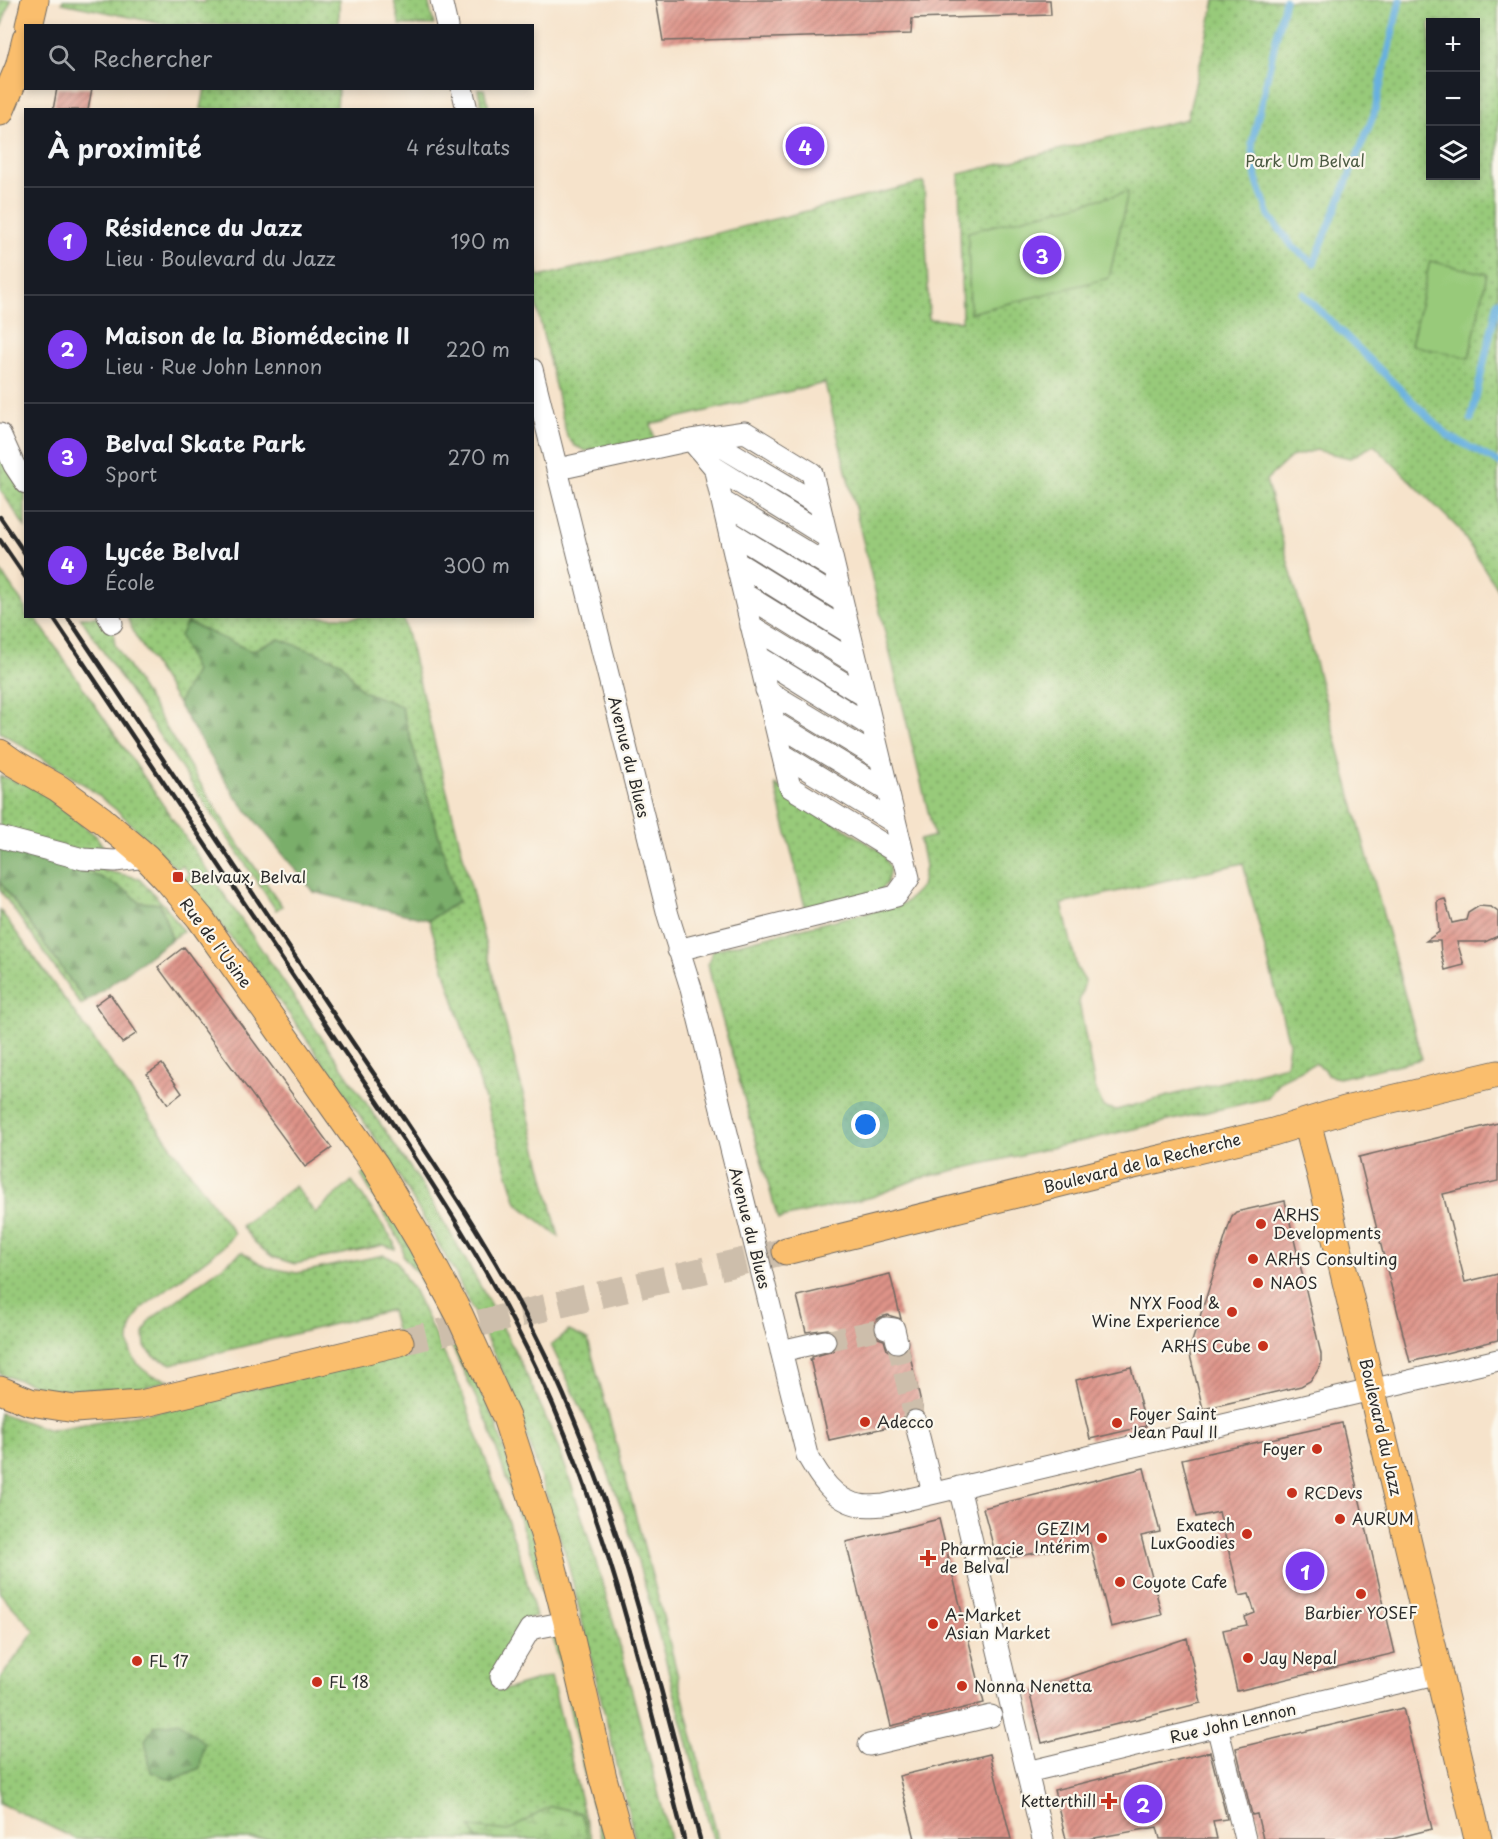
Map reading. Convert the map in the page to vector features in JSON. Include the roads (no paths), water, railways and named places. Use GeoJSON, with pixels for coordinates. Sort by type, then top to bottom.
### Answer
{"type":"FeatureCollection","features":[{"type":"Feature","properties":{"kind":"main road"},"geometry":{"type":"LineString","coordinates":[[29,24],[35,0]]}},
{"type":"Feature","properties":{"kind":"main road"},"geometry":{"type":"LineString","coordinates":[[0,112],[19,68],[24,47]]}},
{"type":"Feature","properties":{"kind":"main road","name":"Rue de l'Usine"},"geometry":{"type":"LineString","coordinates":[[5,760],[58,788],[102,820],[146,857],[200,918],[375,1164],[420,1241],[459,1314],[506,1417],[546,1540],[603,1778],[620,1839]]}},
{"type":"Feature","properties":{"kind":"main road","name":"Boulevard de la Recherche"},"geometry":{"type":"LineString","coordinates":[[786,1251],[1117,1168],[1273,1132],[1345,1110],[1498,1074]]}},
{"type":"Feature","properties":{"kind":"main road","name":"Boulevard du Jazz"},"geometry":{"type":"LineString","coordinates":[[1306,1122],[1320,1168],[1478,1839]]}},
{"type":"Feature","properties":{"kind":"main road"},"geometry":{"type":"LineString","coordinates":[[0,1390],[30,1402],[75,1408],[141,1404],[400,1342]]}},
{"type":"Feature","properties":{"kind":"street"},"geometry":{"type":"LineString","coordinates":[[441,0],[447,24]]}},
{"type":"Feature","properties":{"kind":"street"},"geometry":{"type":"LineString","coordinates":[[462,90],[467,108]]}},
{"type":"Feature","properties":{"kind":"street","name":"Avenue du Blues"},"geometry":{"type":"LineString","coordinates":[[534,377],[678,950],[691,988],[807,1455],[820,1479],[838,1496],[860,1505],[884,1505],[1498,1360]]}},
{"type":"Feature","properties":{"kind":"street"},"geometry":{"type":"LineString","coordinates":[[558,469],[699,439],[745,432],[812,473],[909,878],[896,896],[678,950]]}},
{"type":"Feature","properties":{"kind":"street"},"geometry":{"type":"LineString","coordinates":[[0,434],[24,480]]}},
{"type":"Feature","properties":{"kind":"street"},"geometry":{"type":"LineString","coordinates":[[699,439],[714,467],[790,787],[904,857]]}},
{"type":"Feature","properties":{"kind":"street"},"geometry":{"type":"LineString","coordinates":[[714,467],[827,537]]}},
{"type":"Feature","properties":{"kind":"street"},"geometry":{"type":"LineString","coordinates":[[722,501],[834,569]]}},
{"type":"Feature","properties":{"kind":"street"},"geometry":{"type":"LineString","coordinates":[[729,531],[842,601]]}},
{"type":"Feature","properties":{"kind":"street"},"geometry":{"type":"LineString","coordinates":[[736,562],[850,633]]}},
{"type":"Feature","properties":{"kind":"street"},"geometry":{"type":"LineString","coordinates":[[744,594],[857,664]]}},
{"type":"Feature","properties":{"kind":"street"},"geometry":{"type":"LineString","coordinates":[[751,626],[865,696]]}},
{"type":"Feature","properties":{"kind":"street"},"geometry":{"type":"LineString","coordinates":[[759,657],[872,727]]}},
{"type":"Feature","properties":{"kind":"street"},"geometry":{"type":"LineString","coordinates":[[766,690],[880,759]]}},
{"type":"Feature","properties":{"kind":"street"},"geometry":{"type":"LineString","coordinates":[[774,722],[888,791]]}},
{"type":"Feature","properties":{"kind":"street"},"geometry":{"type":"LineString","coordinates":[[782,754],[895,823]]}},
{"type":"Feature","properties":{"kind":"street"},"geometry":{"type":"LineString","coordinates":[[0,837],[83,859],[115,861],[146,857]]}},
{"type":"Feature","properties":{"kind":"street"},"geometry":{"type":"LineString","coordinates":[[781,1352],[825,1341]]}},
{"type":"Feature","properties":{"kind":"street"},"geometry":{"type":"LineString","coordinates":[[915,1421],[933,1493]]}},
{"type":"Feature","properties":{"kind":"street"},"geometry":{"type":"LineString","coordinates":[[959,1487],[1043,1839]]}},
{"type":"Feature","properties":{"kind":"street"},"geometry":{"type":"LineString","coordinates":[[501,1677],[530,1629],[567,1622]]}},
{"type":"Feature","properties":{"kind":"street","name":"Rue John Lennon"},"geometry":{"type":"LineString","coordinates":[[1027,1772],[1439,1673]]}},
{"type":"Feature","properties":{"kind":"street"},"geometry":{"type":"LineString","coordinates":[[869,1745],[991,1716]]}},
{"type":"Feature","properties":{"kind":"street"},"geometry":{"type":"LineString","coordinates":[[1217,1726],[1245,1839]]}},
{"type":"Feature","properties":{"kind":"waterway"},"geometry":{"type":"LineString","coordinates":[[1285,0],[1252,143],[1256,178],[1269,215],[1293,247],[1314,263],[1374,114],[1400,0]]}},
{"type":"Feature","properties":{"kind":"waterway"},"geometry":{"type":"LineString","coordinates":[[1303,294],[1447,435],[1498,462]]}},
{"type":"Feature","properties":{"kind":"waterway"},"geometry":{"type":"LineString","coordinates":[[1471,419],[1498,301]]}},
{"type":"Feature","properties":{"kind":"tunnel"},"geometry":{"type":"LineString","coordinates":[[400,1342],[786,1251]]}},
{"type":"Feature","properties":{"kind":"tunnel"},"geometry":{"type":"LineString","coordinates":[[825,1341],[886,1328]]}},
{"type":"Feature","properties":{"kind":"tunnel"},"geometry":{"type":"LineString","coordinates":[[897,1342],[915,1421]]}},
{"type":"Feature","properties":{"kind":"railway"},"geometry":{"type":"LineString","coordinates":[[0,517],[24,552]]}},
{"type":"Feature","properties":{"kind":"railway"},"geometry":{"type":"LineString","coordinates":[[0,540],[24,575]]}},
{"type":"Feature","properties":{"kind":"railway"},"geometry":{"type":"LineString","coordinates":[[53,618],[420,1165],[450,1211],[505,1306],[553,1405],[593,1511],[627,1619],[684,1839]]}},
{"type":"Feature","properties":{"kind":"railway"},"geometry":{"type":"LineString","coordinates":[[68,618],[423,1147],[475,1228],[523,1311],[571,1412],[615,1532],[652,1654],[700,1839]]}},
{"type":"Feature","properties":{"kind":"place","name":"Lycée Belval"},"geometry":{"type":"Point","coordinates":[805,146]}},
{"type":"Feature","properties":{"kind":"place","name":"Belval Skate Park"},"geometry":{"type":"Point","coordinates":[1042,255]}},
{"type":"Feature","properties":{"kind":"place","name":"Belvaux, Belval"},"geometry":{"type":"Point","coordinates":[178,877]}},
{"type":"Feature","properties":{"kind":"place","name":"ARHS Developments"},"geometry":{"type":"Point","coordinates":[1261,1224]}},
{"type":"Feature","properties":{"kind":"place","name":"ARHS Consulting"},"geometry":{"type":"Point","coordinates":[1253,1259]}},
{"type":"Feature","properties":{"kind":"place","name":"NAOS"},"geometry":{"type":"Point","coordinates":[1258,1283]}},
{"type":"Feature","properties":{"kind":"place","name":"NYX Food & Wine Experience"},"geometry":{"type":"Point","coordinates":[1232,1312]}},
{"type":"Feature","properties":{"kind":"place","name":"ARHS Cube"},"geometry":{"type":"Point","coordinates":[1263,1346]}},
{"type":"Feature","properties":{"kind":"place","name":"Adecco"},"geometry":{"type":"Point","coordinates":[865,1422]}},
{"type":"Feature","properties":{"kind":"place","name":"Foyer Saint Jean Paul II"},"geometry":{"type":"Point","coordinates":[1117,1423]}},
{"type":"Feature","properties":{"kind":"place","name":"Foyer"},"geometry":{"type":"Point","coordinates":[1317,1449]}},
{"type":"Feature","properties":{"kind":"place","name":"RCDevs"},"geometry":{"type":"Point","coordinates":[1292,1493]}},
{"type":"Feature","properties":{"kind":"place","name":"AURUM"},"geometry":{"type":"Point","coordinates":[1340,1519]}},
{"type":"Feature","properties":{"kind":"place","name":"Exatech LuxGoodies"},"geometry":{"type":"Point","coordinates":[1247,1534]}},
{"type":"Feature","properties":{"kind":"place","name":"GEZIM Intérim"},"geometry":{"type":"Point","coordinates":[1102,1538]}},
{"type":"Feature","properties":{"kind":"place","name":"Pharmacie de Belval"},"geometry":{"type":"Point","coordinates":[928,1558]}},
{"type":"Feature","properties":{"kind":"place","name":"Résidence du Jazz"},"geometry":{"type":"Point","coordinates":[1305,1571]}},
{"type":"Feature","properties":{"kind":"place","name":"Coyote Cafe"},"geometry":{"type":"Point","coordinates":[1120,1582]}},
{"type":"Feature","properties":{"kind":"place","name":"Barbier YOSEF"},"geometry":{"type":"Point","coordinates":[1361,1594]}},
{"type":"Feature","properties":{"kind":"place","name":"A-Market Asian Market"},"geometry":{"type":"Point","coordinates":[933,1624]}},
{"type":"Feature","properties":{"kind":"place","name":"Jay Nepal"},"geometry":{"type":"Point","coordinates":[1248,1658]}},
{"type":"Feature","properties":{"kind":"place","name":"FL 17"},"geometry":{"type":"Point","coordinates":[137,1661]}},
{"type":"Feature","properties":{"kind":"place","name":"FL 18"},"geometry":{"type":"Point","coordinates":[317,1682]}},
{"type":"Feature","properties":{"kind":"place","name":"Nonna Nenetta"},"geometry":{"type":"Point","coordinates":[962,1686]}},
{"type":"Feature","properties":{"kind":"place","name":"Ketterthill"},"geometry":{"type":"Point","coordinates":[1109,1801]}},
{"type":"Feature","properties":{"kind":"place","name":"Maison de la Biomédecine II"},"geometry":{"type":"Point","coordinates":[1143,1804]}},
{"type":"Feature","properties":{"kind":"park label","name":"Park Um Belval"},"geometry":{"type":"Point","coordinates":[1305,161]}}]}
